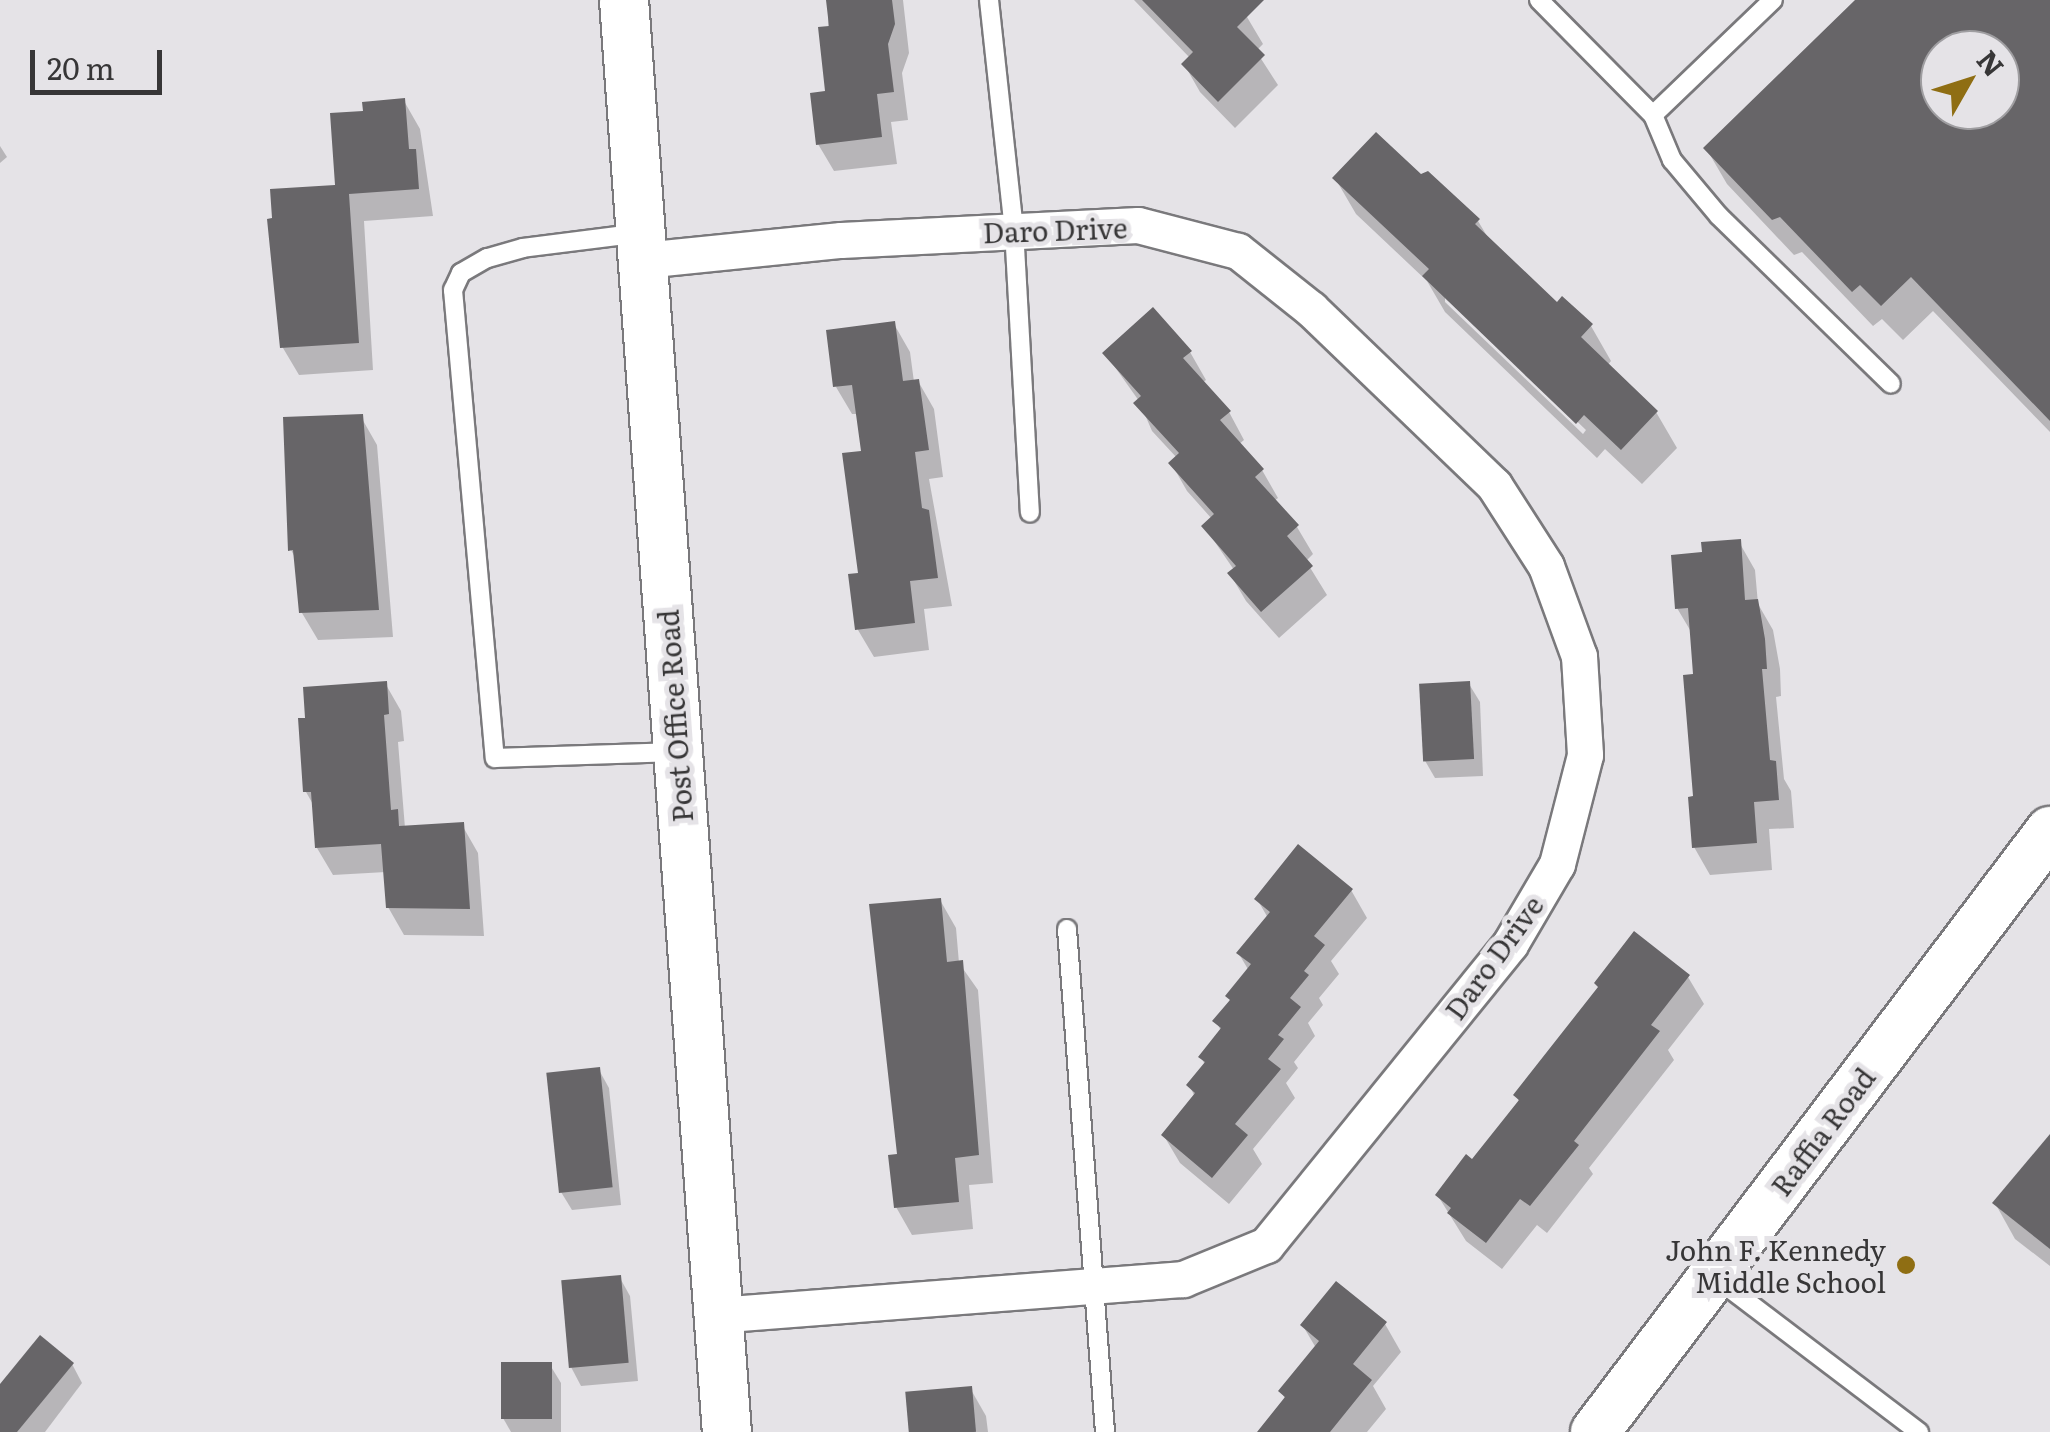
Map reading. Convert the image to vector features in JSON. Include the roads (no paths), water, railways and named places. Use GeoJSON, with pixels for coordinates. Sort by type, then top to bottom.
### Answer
{"type":"FeatureCollection","features":[{"type":"Feature","properties":{"kind":"street","name":"Post Office Road"},"geometry":{"type":"LineString","coordinates":[[624,0],[726,1432]]}},
{"type":"Feature","properties":{"kind":"street","name":"Daro Drive"},"geometry":{"type":"LineString","coordinates":[[642,246],[1138,224],[1238,251],[1311,310],[1494,486],[1546,566],[1579,656],[1585,755],[1557,864],[1510,944],[1266,1245],[1183,1279],[718,1315]]}},
{"type":"Feature","properties":{"kind":"street","name":"Raffia Road"},"geometry":{"type":"LineString","coordinates":[[1596,1432],[2050,831]]}},
{"type":"Feature","properties":{"kind":"lane"},"geometry":{"type":"LineString","coordinates":[[989,0],[1014,230],[1030,513]]}},
{"type":"Feature","properties":{"kind":"lane"},"geometry":{"type":"LineString","coordinates":[[1538,0],[1653,116],[1672,160],[1708,203],[1891,384]]}},
{"type":"Feature","properties":{"kind":"lane"},"geometry":{"type":"LineString","coordinates":[[1653,116],[1772,0]]}},
{"type":"Feature","properties":{"kind":"lane"},"geometry":{"type":"LineString","coordinates":[[642,246],[522,248],[487,258],[461,273],[453,290],[494,758],[676,752]]}},
{"type":"Feature","properties":{"kind":"lane"},"geometry":{"type":"LineString","coordinates":[[1067,929],[1105,1432]]}},
{"type":"Feature","properties":{"kind":"lane"},"geometry":{"type":"LineString","coordinates":[[1713,1276],[1919,1432]]}},
{"type":"Feature","properties":{"kind":"place","name":"John F. Kennedy Middle School"},"geometry":{"type":"Point","coordinates":[1906,1265]}}]}
